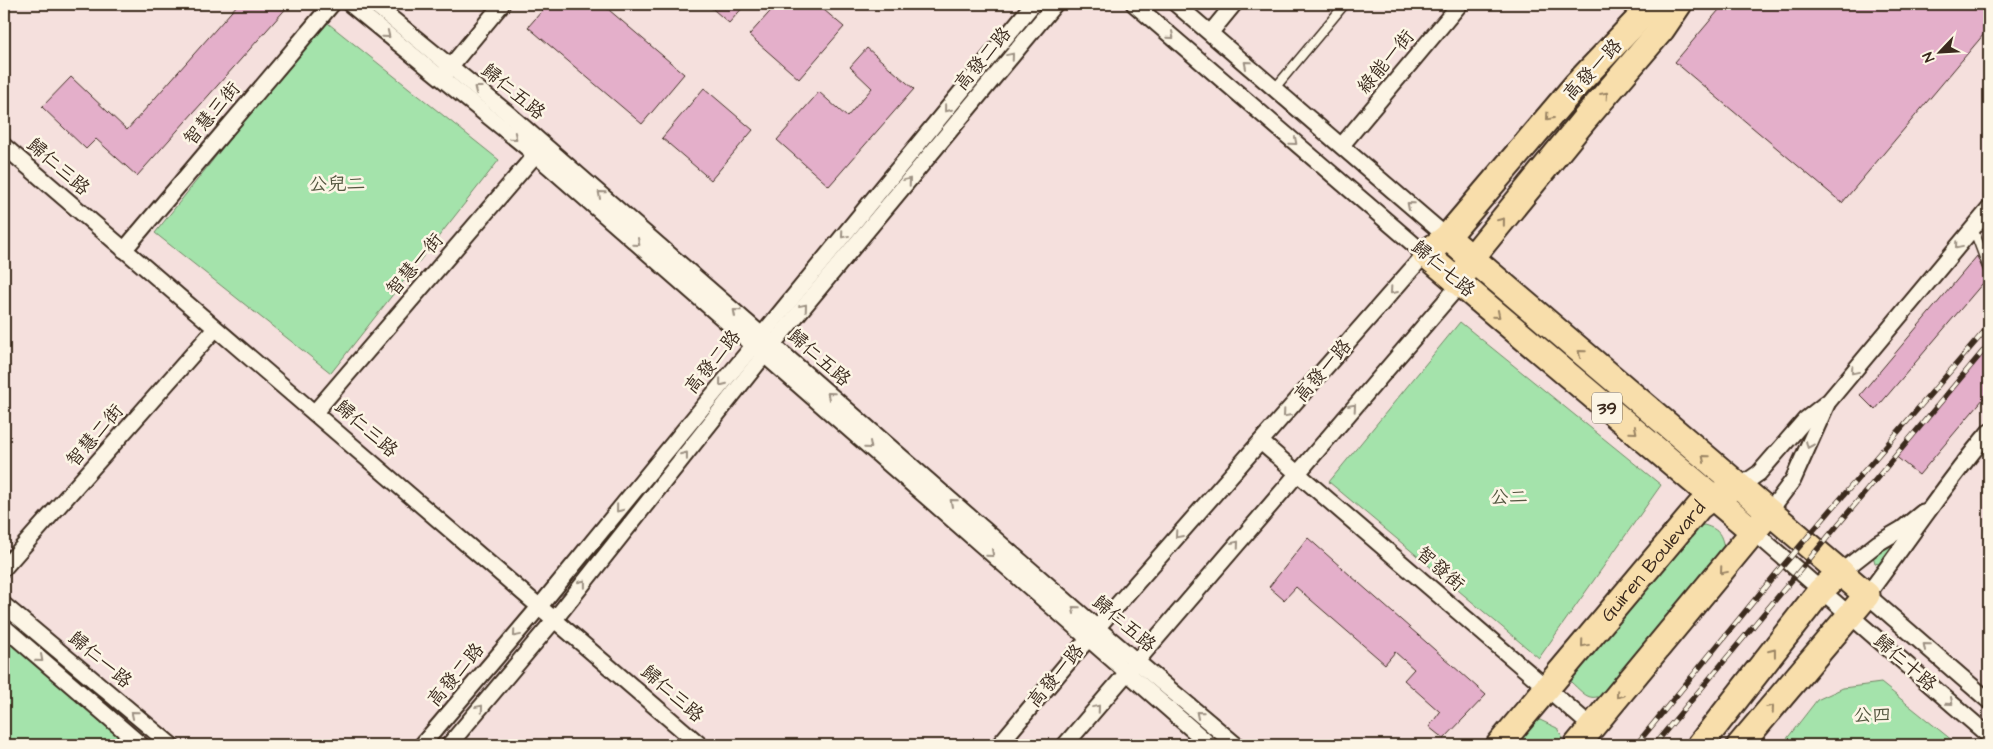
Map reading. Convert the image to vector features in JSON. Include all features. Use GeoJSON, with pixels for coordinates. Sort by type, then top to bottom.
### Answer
{"type":"FeatureCollection","features":[{"type":"Feature","properties":{"kind":"main road","name":"高發一路"},"geometry":{"type":"LineString","coordinates":[[1425,254],[1447,237],[1577,84],[1653,4]]}},
{"type":"Feature","properties":{"kind":"main road","name":"高發一路"},"geometry":{"type":"LineString","coordinates":[[1460,284],[1471,258],[1584,120],[1662,29],[1679,4]]}},
{"type":"Feature","properties":{"kind":"main road","name":"歸仁七路"},"geometry":{"type":"LineString","coordinates":[[1447,237],[1841,572]]}},
{"type":"Feature","properties":{"kind":"main road","name":"歸仁七路"},"geometry":{"type":"LineString","coordinates":[[1425,254],[1754,532]]}},
{"type":"Feature","properties":{"kind":"main road","name":"Guiren Boulevard"},"geometry":{"type":"LineString","coordinates":[[1499,745],[1698,507],[1712,497],[1739,487]]}},
{"type":"Feature","properties":{"kind":"main road","name":"Guiren Boulevard"},"geometry":{"type":"LineString","coordinates":[[1585,736],[1769,512]]}},
{"type":"Feature","properties":{"kind":"main road"},"geometry":{"type":"LineString","coordinates":[[1700,745],[1821,590],[1841,572]]}},
{"type":"Feature","properties":{"kind":"main road","name":"歸仁十路"},"geometry":{"type":"LineString","coordinates":[[1841,572],[1867,594]]}},
{"type":"Feature","properties":{"kind":"main road"},"geometry":{"type":"LineString","coordinates":[[1740,745],[1867,594]]}},
{"type":"Feature","properties":{"kind":"street","name":"智慧三街"},"geometry":{"type":"LineString","coordinates":[[124,250],[332,4]]}},
{"type":"Feature","properties":{"kind":"street","name":"歸仁五路"},"geometry":{"type":"LineString","coordinates":[[350,4],[445,73],[540,150],[1092,633],[1126,673],[1210,745]]}},
{"type":"Feature","properties":{"kind":"street","name":"歸仁五路"},"geometry":{"type":"LineString","coordinates":[[374,4],[445,73]]}},
{"type":"Feature","properties":{"kind":"street"},"geometry":{"type":"LineString","coordinates":[[445,73],[502,4]]}},
{"type":"Feature","properties":{"kind":"street","name":"高發二路"},"geometry":{"type":"LineString","coordinates":[[448,745],[555,619],[763,345],[1033,4]]}},
{"type":"Feature","properties":{"kind":"street","name":"高發二路"},"geometry":{"type":"LineString","coordinates":[[422,745],[1054,4]]}},
{"type":"Feature","properties":{"kind":"street","name":"歸仁七路"},"geometry":{"type":"LineString","coordinates":[[1134,4],[1425,254]]}},
{"type":"Feature","properties":{"kind":"street","name":"歸仁七路"},"geometry":{"type":"LineString","coordinates":[[1176,4],[1211,32],[1447,237]]}},
{"type":"Feature","properties":{"kind":"street"},"geometry":{"type":"LineString","coordinates":[[1211,32],[1234,4]]}},
{"type":"Feature","properties":{"kind":"street","name":"綠能一街"},"geometry":{"type":"LineString","coordinates":[[1342,146],[1460,4]]}},
{"type":"Feature","properties":{"kind":"street","name":"歸仁三路"},"geometry":{"type":"LineString","coordinates":[[4,146],[700,745]]}},
{"type":"Feature","properties":{"kind":"street","name":"智慧一街"},"geometry":{"type":"LineString","coordinates":[[315,412],[540,150]]}},
{"type":"Feature","properties":{"kind":"street","name":"Guiren Boulevard"},"geometry":{"type":"LineString","coordinates":[[1739,487],[1758,473],[1805,420],[1829,401],[1989,209]]}},
{"type":"Feature","properties":{"kind":"street","name":"高發一路"},"geometry":{"type":"LineString","coordinates":[[999,745],[1092,633],[1425,254]]}},
{"type":"Feature","properties":{"kind":"street","name":"高發一路"},"geometry":{"type":"LineString","coordinates":[[1065,745],[1460,284]]}},
{"type":"Feature","properties":{"kind":"street","name":"智慧二街"},"geometry":{"type":"LineString","coordinates":[[4,568],[216,329]]}},
{"type":"Feature","properties":{"kind":"street","name":"Guiren Boulevard"},"geometry":{"type":"LineString","coordinates":[[1769,512],[1793,480],[1829,401]]}},
{"type":"Feature","properties":{"kind":"street"},"geometry":{"type":"LineString","coordinates":[[1867,594],[1935,501],[1989,432]]}},
{"type":"Feature","properties":{"kind":"street","name":"智發街"},"geometry":{"type":"LineString","coordinates":[[1261,442],[1547,689],[1585,736]]}},
{"type":"Feature","properties":{"kind":"street"},"geometry":{"type":"LineString","coordinates":[[1841,572],[1878,543],[1902,529],[1935,501]]}},
{"type":"Feature","properties":{"kind":"street","name":"歸仁十路"},"geometry":{"type":"LineString","coordinates":[[1754,532],[1989,736]]}},
{"type":"Feature","properties":{"kind":"street","name":"歸仁十路"},"geometry":{"type":"LineString","coordinates":[[1867,594],[1989,702]]}},
{"type":"Feature","properties":{"kind":"street","name":"歸仁一路"},"geometry":{"type":"LineString","coordinates":[[4,605],[171,745]]}},
{"type":"Feature","properties":{"kind":"street","name":"歸仁一路"},"geometry":{"type":"LineString","coordinates":[[4,627],[141,745]]}},
{"type":"Feature","properties":{"kind":"street","name":"歸仁五路"},"geometry":{"type":"LineString","coordinates":[[1092,633],[1137,661],[1236,745]]}},
{"type":"Feature","properties":{"kind":"lane"},"geometry":{"type":"LineString","coordinates":[[1275,88],[1345,4]]}},
{"type":"Feature","properties":{"kind":"lane"},"geometry":{"type":"LineString","coordinates":[[1973,228],[1989,271]]}},
{"type":"Feature","properties":{"kind":"green space","name":"公兒二"},"geometry":{"type":"Polygon","coordinates":[[[324,20],[499,160],[331,373],[155,233],[324,20]]]}},
{"type":"Feature","properties":{"kind":"green space","name":"公二"},"geometry":{"type":"Polygon","coordinates":[[[1460,322],[1661,485],[1539,658],[1329,482],[1460,322]]]}},
{"type":"Feature","properties":{"kind":"green space"},"geometry":{"type":"Polygon","coordinates":[[[1704,525],[1717,531],[1725,551],[1610,691],[1598,697],[1585,695],[1571,682],[1573,667],[1693,528],[1704,525]]]}},
{"type":"Feature","properties":{"kind":"green space"},"geometry":{"type":"Polygon","coordinates":[[[1911,530],[1882,565],[1875,563],[1873,556],[1876,552],[1911,530]]]}},
{"type":"Feature","properties":{"kind":"green space"},"geometry":{"type":"Polygon","coordinates":[[[4,632],[132,745],[4,745],[4,632]]]}},
{"type":"Feature","properties":{"kind":"green space","name":"公四"},"geometry":{"type":"Polygon","coordinates":[[[1881,683],[1958,745],[1782,745],[1817,700],[1843,688],[1881,683]]]}},
{"type":"Feature","properties":{"kind":"green space"},"geometry":{"type":"Polygon","coordinates":[[[1540,720],[1557,728],[1562,737],[1559,745],[1509,745],[1529,723],[1540,720]]]}},
{"type":"Feature","properties":{"kind":"building"},"geometry":{"type":"Polygon","coordinates":[[[238,4],[290,4],[137,176],[96,139],[86,149],[42,107],[71,77],[127,130],[238,4]]]}},
{"type":"Feature","properties":{"kind":"building"},"geometry":{"type":"Polygon","coordinates":[[[548,4],[602,4],[684,74],[642,124],[528,27],[548,4]]]}},
{"type":"Feature","properties":{"kind":"building"},"geometry":{"type":"Polygon","coordinates":[[[707,4],[746,4],[729,23],[707,4]]]}},
{"type":"Feature","properties":{"kind":"building"},"geometry":{"type":"Polygon","coordinates":[[[777,4],[817,4],[844,27],[799,79],[749,35],[777,4]]]}},
{"type":"Feature","properties":{"kind":"building"},"geometry":{"type":"Polygon","coordinates":[[[1724,4],[1989,4],[1989,28],[1842,203],[1675,62],[1724,4]]]}},
{"type":"Feature","properties":{"kind":"building"},"geometry":{"type":"Polygon","coordinates":[[[867,48],[914,89],[829,186],[777,140],[819,92],[847,117],[872,88],[850,67],[867,48]]]}},
{"type":"Feature","properties":{"kind":"building"},"geometry":{"type":"Polygon","coordinates":[[[704,88],[753,130],[711,180],[662,138],[704,88]]]}},
{"type":"Feature","properties":{"kind":"building"},"geometry":{"type":"Polygon","coordinates":[[[1977,256],[1984,273],[1988,277],[1875,410],[1860,395],[1977,256]]]}},
{"type":"Feature","properties":{"kind":"building"},"geometry":{"type":"Polygon","coordinates":[[[1989,341],[1989,392],[1919,475],[1894,455],[1989,341]]]}},
{"type":"Feature","properties":{"kind":"building"},"geometry":{"type":"Polygon","coordinates":[[[1308,538],[1486,695],[1444,739],[1429,727],[1440,712],[1404,680],[1414,669],[1395,652],[1385,664],[1296,587],[1284,600],[1269,587],[1308,538]]]}},
{"type":"Feature","properties":{"kind":"railway"},"geometry":{"type":"LineString","coordinates":[[1636,745],[1775,575],[1989,326]]}},
{"type":"Feature","properties":{"kind":"railway"},"geometry":{"type":"LineString","coordinates":[[1654,745],[1989,344]]}}]}
